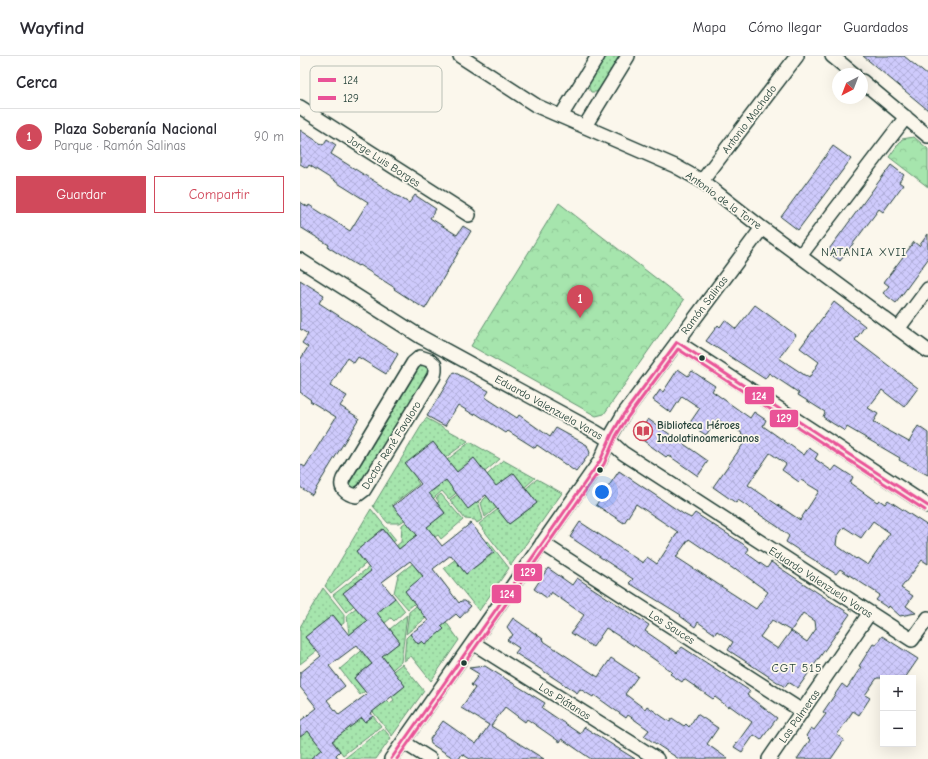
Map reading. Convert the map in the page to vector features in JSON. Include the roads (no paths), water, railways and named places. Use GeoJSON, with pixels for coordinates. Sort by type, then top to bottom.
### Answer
{"type":"FeatureCollection","features":[{"type":"Feature","properties":{"kind":"street","name":"Antonio de la Torre"},"geometry":{"type":"LineString","coordinates":[[460,56],[537,106],[675,166],[702,181],[762,228],[928,351]]}},
{"type":"Feature","properties":{"kind":"street"},"geometry":{"type":"LineString","coordinates":[[561,116],[598,56]]}},
{"type":"Feature","properties":{"kind":"street"},"geometry":{"type":"LineString","coordinates":[[585,126],[628,56]]}},
{"type":"Feature","properties":{"kind":"street","name":"Antonio Machado"},"geometry":{"type":"LineString","coordinates":[[702,181],[797,56]]}},
{"type":"Feature","properties":{"kind":"street"},"geometry":{"type":"LineString","coordinates":[[832,56],[847,68]]}},
{"type":"Feature","properties":{"kind":"street"},"geometry":{"type":"LineString","coordinates":[[868,86],[928,136]]}},
{"type":"Feature","properties":{"kind":"street","name":"Jorge Luis Borges"},"geometry":{"type":"LineString","coordinates":[[300,108],[469,215]]}},
{"type":"Feature","properties":{"kind":"street"},"geometry":{"type":"LineString","coordinates":[[800,256],[906,117]]}},
{"type":"Feature","properties":{"kind":"street","name":"Ramón Salinas"},"geometry":{"type":"LineString","coordinates":[[392,759],[600,461],[609,440],[623,415],[762,228]]}},
{"type":"Feature","properties":{"kind":"street","name":"Eduardo Valenzuela Varas"},"geometry":{"type":"LineString","coordinates":[[300,260],[422,337],[609,440],[623,453],[912,640],[928,618]]}},
{"type":"Feature","properties":{"kind":"street"},"geometry":{"type":"LineString","coordinates":[[898,329],[928,289]]}},
{"type":"Feature","properties":{"kind":"street"},"geometry":{"type":"LineString","coordinates":[[677,342],[928,506]]}},
{"type":"Feature","properties":{"kind":"street"},"geometry":{"type":"LineString","coordinates":[[429,360],[438,346]]}},
{"type":"Feature","properties":{"kind":"street","name":"Doctor René Favaloro"},"geometry":{"type":"LineString","coordinates":[[420,357],[429,360],[435,365],[436,371],[426,390],[364,490],[356,496],[348,493],[341,487],[341,483],[409,370],[416,359],[420,357]]}},
{"type":"Feature","properties":{"kind":"street","name":"Los Sauces"},"geometry":{"type":"LineString","coordinates":[[542,543],[802,711]]}},
{"type":"Feature","properties":{"kind":"street","name":"Las Palmeras"},"geometry":{"type":"LineString","coordinates":[[769,759],[870,614]]}},
{"type":"Feature","properties":{"kind":"street","name":"Los Plátanos"},"geometry":{"type":"LineString","coordinates":[[473,642],[657,759]]}},
{"type":"Feature","properties":{"kind":"street"},"geometry":{"type":"LineString","coordinates":[[403,742],[430,759]]}},
{"type":"Feature","properties":{"kind":"place","name":"Plaza Soberanía Nacional"},"geometry":{"type":"Point","coordinates":[580,318]}},
{"type":"Feature","properties":{"kind":"place","name":"Biblioteca Héroes Indolatinoamericanos"},"geometry":{"type":"Point","coordinates":[643,431]}},
{"type":"Feature","properties":{"kind":"district","name":"NATANIA XVII"},"geometry":{"type":"Point","coordinates":[864,252]}},
{"type":"Feature","properties":{"kind":"district","name":"CGT 515"},"geometry":{"type":"Point","coordinates":[797,668]}}]}
